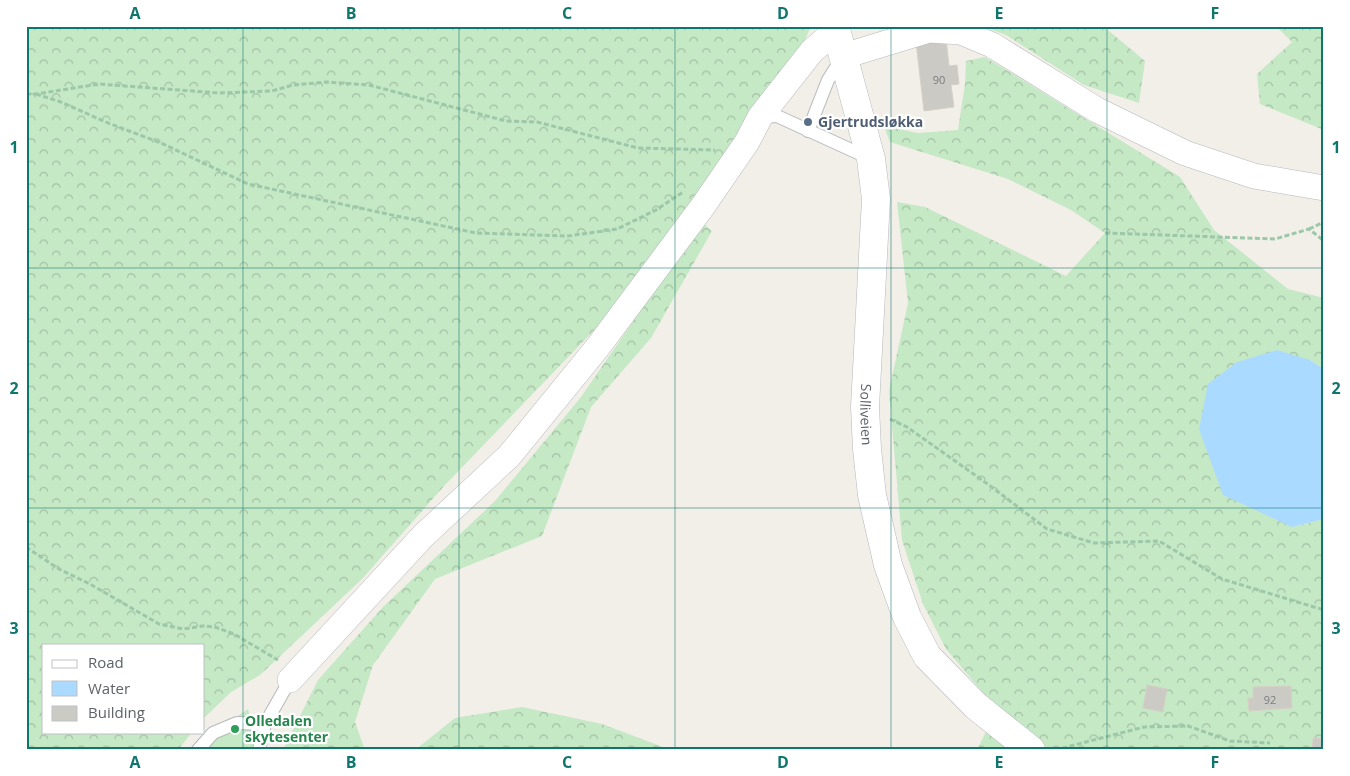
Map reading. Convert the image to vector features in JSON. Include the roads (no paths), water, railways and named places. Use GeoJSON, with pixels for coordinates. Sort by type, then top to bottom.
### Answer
{"type":"FeatureCollection","features":[{"type":"Feature","properties":{"kind":"street","name":"Solliveien"},"geometry":{"type":"LineString","coordinates":[[836,28],[871,159],[876,199],[865,407],[872,495],[888,565],[907,616],[928,656],[976,706],[1031,750]]}},
{"type":"Feature","properties":{"kind":"street"},"geometry":{"type":"LineString","coordinates":[[294,675],[424,536],[509,456],[598,348],[703,206],[747,142],[760,117],[812,51],[836,28]]}},
{"type":"Feature","properties":{"kind":"street"},"geometry":{"type":"LineString","coordinates":[[844,56],[929,30],[961,32],[992,45],[1097,110],[1185,152],[1254,176],[1324,188]]}},
{"type":"Feature","properties":{"kind":"lane"},"geometry":{"type":"LineString","coordinates":[[808,131],[828,80],[844,56]]}},
{"type":"Feature","properties":{"kind":"lane"},"geometry":{"type":"LineString","coordinates":[[760,117],[777,116],[871,159]]}},
{"type":"Feature","properties":{"kind":"lane"},"geometry":{"type":"LineString","coordinates":[[259,750],[265,724],[294,675]]}},
{"type":"Feature","properties":{"kind":"lane"},"geometry":{"type":"LineString","coordinates":[[198,750],[213,733],[237,723],[265,724]]}},
{"type":"Feature","properties":{"kind":"water"},"geometry":{"type":"Polygon","coordinates":[[[1277,350],[1310,360],[1324,369],[1324,519],[1292,527],[1223,495],[1199,429],[1208,384],[1237,362],[1277,350]]]}},
{"type":"Feature","properties":{"kind":"place","name":"Gjertrudsløkka"},"geometry":{"type":"Point","coordinates":[808,122]}},
{"type":"Feature","properties":{"kind":"place","name":"Olledalen skytesenter"},"geometry":{"type":"Point","coordinates":[235,729]}}]}
